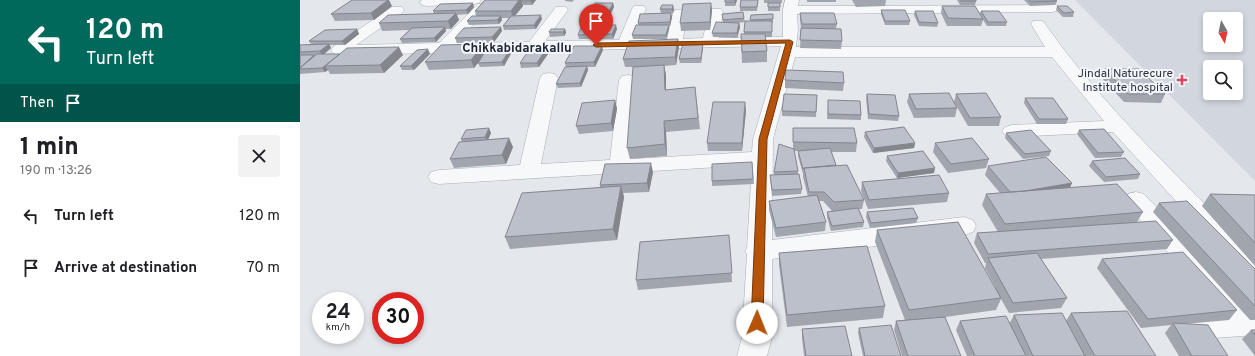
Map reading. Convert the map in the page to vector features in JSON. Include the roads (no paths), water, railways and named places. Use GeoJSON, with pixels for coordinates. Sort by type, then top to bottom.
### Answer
{"type":"FeatureCollection","features":[{"type":"Feature","properties":{"kind":"street"},"geometry":{"type":"LineString","coordinates":[[427,2],[478,4]]}},
{"type":"Feature","properties":{"kind":"street"},"geometry":{"type":"LineString","coordinates":[[443,48],[478,4]]}},
{"type":"Feature","properties":{"kind":"street"},"geometry":{"type":"LineString","coordinates":[[752,356],[757,337],[758,251],[763,139],[789,47],[791,5],[1052,8]]}},
{"type":"Feature","properties":{"kind":"street"},"geometry":{"type":"LineString","coordinates":[[624,45],[639,8]]}},
{"type":"Feature","properties":{"kind":"street"},"geometry":{"type":"LineString","coordinates":[[397,10],[339,50],[710,43],[789,47],[1056,52]]}},
{"type":"Feature","properties":{"kind":"street"},"geometry":{"type":"LineString","coordinates":[[534,46],[561,10]]}},
{"type":"Feature","properties":{"kind":"street"},"geometry":{"type":"LineString","coordinates":[[710,43],[716,12]]}},
{"type":"Feature","properties":{"kind":"street"},"geometry":{"type":"LineString","coordinates":[[674,44],[680,13]]}},
{"type":"Feature","properties":{"kind":"street"},"geometry":{"type":"LineString","coordinates":[[1038,24],[1056,52],[1118,126],[1255,271]]}},
{"type":"Feature","properties":{"kind":"street"},"geometry":{"type":"LineString","coordinates":[[529,172],[549,78]]}},
{"type":"Feature","properties":{"kind":"street"},"geometry":{"type":"LineString","coordinates":[[620,166],[628,80]]}},
{"type":"Feature","properties":{"kind":"street"},"geometry":{"type":"LineString","coordinates":[[1012,131],[1118,126]]}},
{"type":"Feature","properties":{"kind":"street"},"geometry":{"type":"LineString","coordinates":[[439,177],[762,158]]}},
{"type":"Feature","properties":{"kind":"street"},"geometry":{"type":"LineString","coordinates":[[1136,200],[1251,324]]}},
{"type":"Feature","properties":{"kind":"street"},"geometry":{"type":"LineString","coordinates":[[758,251],[964,226]]}},
{"type":"Feature","properties":{"kind":"street"},"geometry":{"type":"LineString","coordinates":[[1188,327],[1251,324]]}},
{"type":"Feature","properties":{"kind":"place","name":"Jindal Naturecure Institute hospital"},"geometry":{"type":"Point","coordinates":[1182,80]}},
{"type":"Feature","properties":{"kind":"district","name":"Chikkabidarakallu"},"geometry":{"type":"Point","coordinates":[517,47]}}]}
